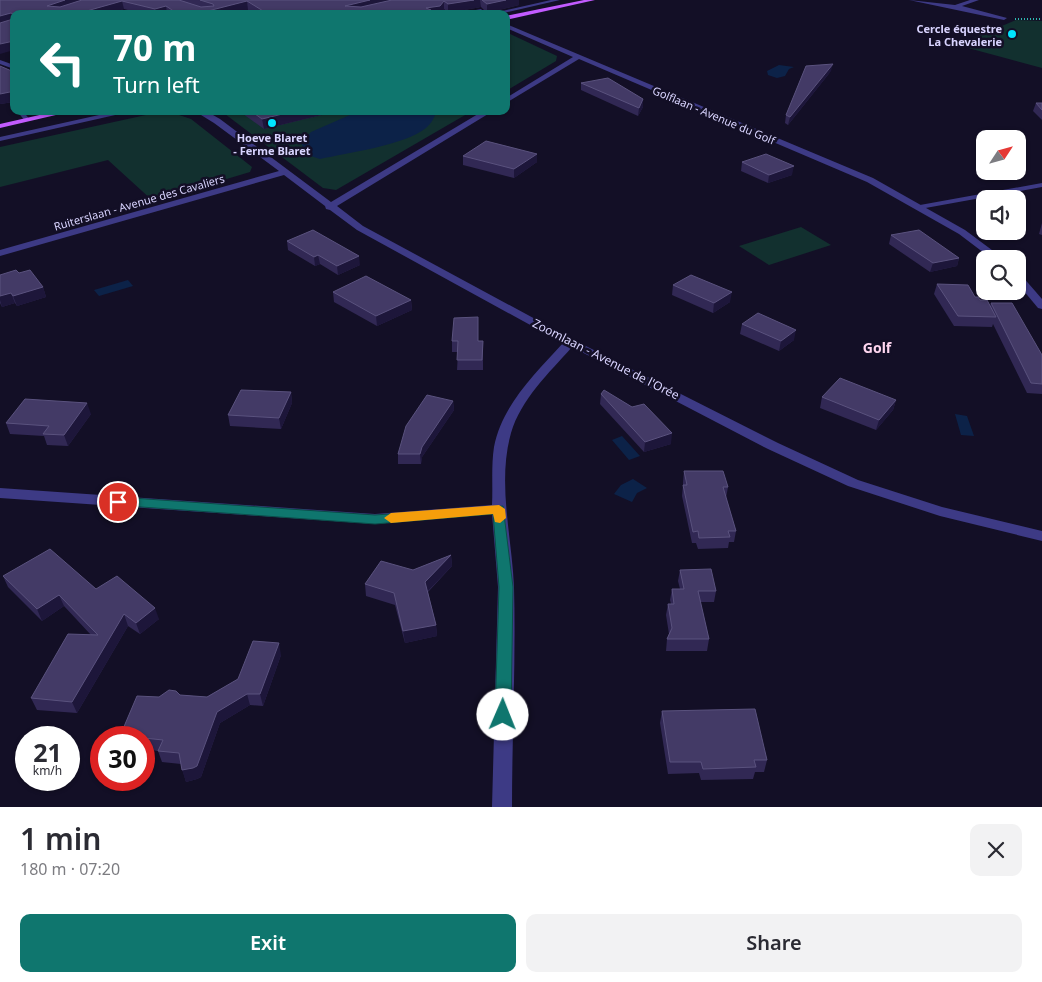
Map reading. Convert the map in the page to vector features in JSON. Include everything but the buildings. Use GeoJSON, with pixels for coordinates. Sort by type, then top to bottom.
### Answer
{"type":"FeatureCollection","features":[{"type":"Feature","properties":{"kind":"main road"},"geometry":{"type":"LineString","coordinates":[[510,17],[558,4],[592,0]]}},
{"type":"Feature","properties":{"kind":"main road"},"geometry":{"type":"LineString","coordinates":[[0,126],[50,115]]}},
{"type":"Feature","properties":{"kind":"street"},"geometry":{"type":"LineString","coordinates":[[912,0],[1004,18]]}},
{"type":"Feature","properties":{"kind":"street"},"geometry":{"type":"LineString","coordinates":[[955,7],[976,0]]}},
{"type":"Feature","properties":{"kind":"street","name":"Golflaan - Avenue du Golf"},"geometry":{"type":"LineString","coordinates":[[510,28],[870,180],[962,232],[987,250]]}},
{"type":"Feature","properties":{"kind":"street"},"geometry":{"type":"LineString","coordinates":[[510,99],[578,57]]}},
{"type":"Feature","properties":{"kind":"street"},"geometry":{"type":"LineString","coordinates":[[0,139],[111,115]]}},
{"type":"Feature","properties":{"kind":"street","name":"Zoomlaan - Avenue de l'Orée"},"geometry":{"type":"LineString","coordinates":[[207,115],[330,208],[396,249],[570,342],[773,446],[853,483],[940,511],[1042,536]]}},
{"type":"Feature","properties":{"kind":"street"},"geometry":{"type":"LineString","coordinates":[[330,208],[482,115]]}},
{"type":"Feature","properties":{"kind":"street","name":"Ruiterslaan - Avenue des Cavaliers"},"geometry":{"type":"LineString","coordinates":[[0,253],[283,173]]}},
{"type":"Feature","properties":{"kind":"street"},"geometry":{"type":"LineString","coordinates":[[1026,287],[1042,304]]}},
{"type":"Feature","properties":{"kind":"street"},"geometry":{"type":"LineString","coordinates":[[502,807],[506,587],[499,509],[501,448],[508,422],[522,397],[570,342]]}},
{"type":"Feature","properties":{"kind":"street"},"geometry":{"type":"LineString","coordinates":[[0,493],[375,519],[499,509]]}},
{"type":"Feature","properties":{"kind":"lane"},"geometry":{"type":"LineString","coordinates":[[539,0],[558,4]]}},
{"type":"Feature","properties":{"kind":"lane"},"geometry":{"type":"LineString","coordinates":[[510,10],[546,2]]}},
{"type":"Feature","properties":{"kind":"lane"},"geometry":{"type":"LineString","coordinates":[[518,5],[529,6]]}},
{"type":"Feature","properties":{"kind":"lane"},"geometry":{"type":"LineString","coordinates":[[23,115],[27,120]]}},
{"type":"Feature","properties":{"kind":"lane"},"geometry":{"type":"LineString","coordinates":[[920,207],[1042,185]]}},
{"type":"Feature","properties":{"kind":"path"},"geometry":{"type":"LineString","coordinates":[[1004,18],[1042,19]]}},
{"type":"Feature","properties":{"kind":"green space","name":"Cercle équestre La Chevalerie"},"geometry":{"type":"Polygon","coordinates":[[[1016,20],[1042,21],[1042,68],[957,45],[1016,20]]]}},
{"type":"Feature","properties":{"kind":"green space"},"geometry":{"type":"Polygon","coordinates":[[[510,34],[557,56],[556,61],[510,89],[510,34]]]}},
{"type":"Feature","properties":{"kind":"green space"},"geometry":{"type":"Polygon","coordinates":[[[146,115],[179,115],[191,119],[252,167],[250,172],[153,201],[108,160],[0,187],[0,147],[146,115]]]}},
{"type":"Feature","properties":{"kind":"green space"},"geometry":{"type":"Polygon","coordinates":[[[226,115],[465,115],[336,190],[323,188],[226,115]]]}},
{"type":"Feature","properties":{"kind":"green space"},"geometry":{"type":"Polygon","coordinates":[[[801,227],[831,245],[769,265],[739,246],[801,227]]]}},
{"type":"Feature","properties":{"kind":"water"},"geometry":{"type":"Polygon","coordinates":[[[779,65],[794,67],[789,69],[785,76],[777,78],[768,75],[767,71],[779,65]]]}},
{"type":"Feature","properties":{"kind":"water"},"geometry":{"type":"Polygon","coordinates":[[[350,115],[435,115],[426,128],[404,139],[390,144],[320,159],[308,154],[301,143],[311,132],[350,115]]]}},
{"type":"Feature","properties":{"kind":"water"},"geometry":{"type":"Polygon","coordinates":[[[128,280],[133,286],[99,296],[94,290],[128,280]]]}},
{"type":"Feature","properties":{"kind":"water"},"geometry":{"type":"Polygon","coordinates":[[[955,414],[967,416],[974,436],[961,435],[955,414]]]}},
{"type":"Feature","properties":{"kind":"water"},"geometry":{"type":"Polygon","coordinates":[[[622,436],[640,456],[629,460],[612,440],[622,436]]]}},
{"type":"Feature","properties":{"kind":"water"},"geometry":{"type":"Polygon","coordinates":[[[633,479],[647,488],[637,493],[632,502],[614,494],[621,485],[633,479]]]}},
{"type":"Feature","properties":{"kind":"slow traffic"},"geometry":{"type":"LineString","coordinates":[[391,518],[499,509],[500,518]]}},
{"type":"Feature","properties":{"kind":"place","name":"Cercle équestre La Chevalerie"},"geometry":{"type":"Point","coordinates":[1012,34]}},
{"type":"Feature","properties":{"kind":"place","name":"Hoeve Blaret - Ferme Blaret"},"geometry":{"type":"Point","coordinates":[272,123]}},
{"type":"Feature","properties":{"kind":"district","name":"Golf"},"geometry":{"type":"Point","coordinates":[877,347]}},
{"type":"Feature","properties":{"kind":"route"},"geometry":{"type":"LineString","coordinates":[[118,502],[375,519],[499,509],[506,587],[503,715]]}}]}
